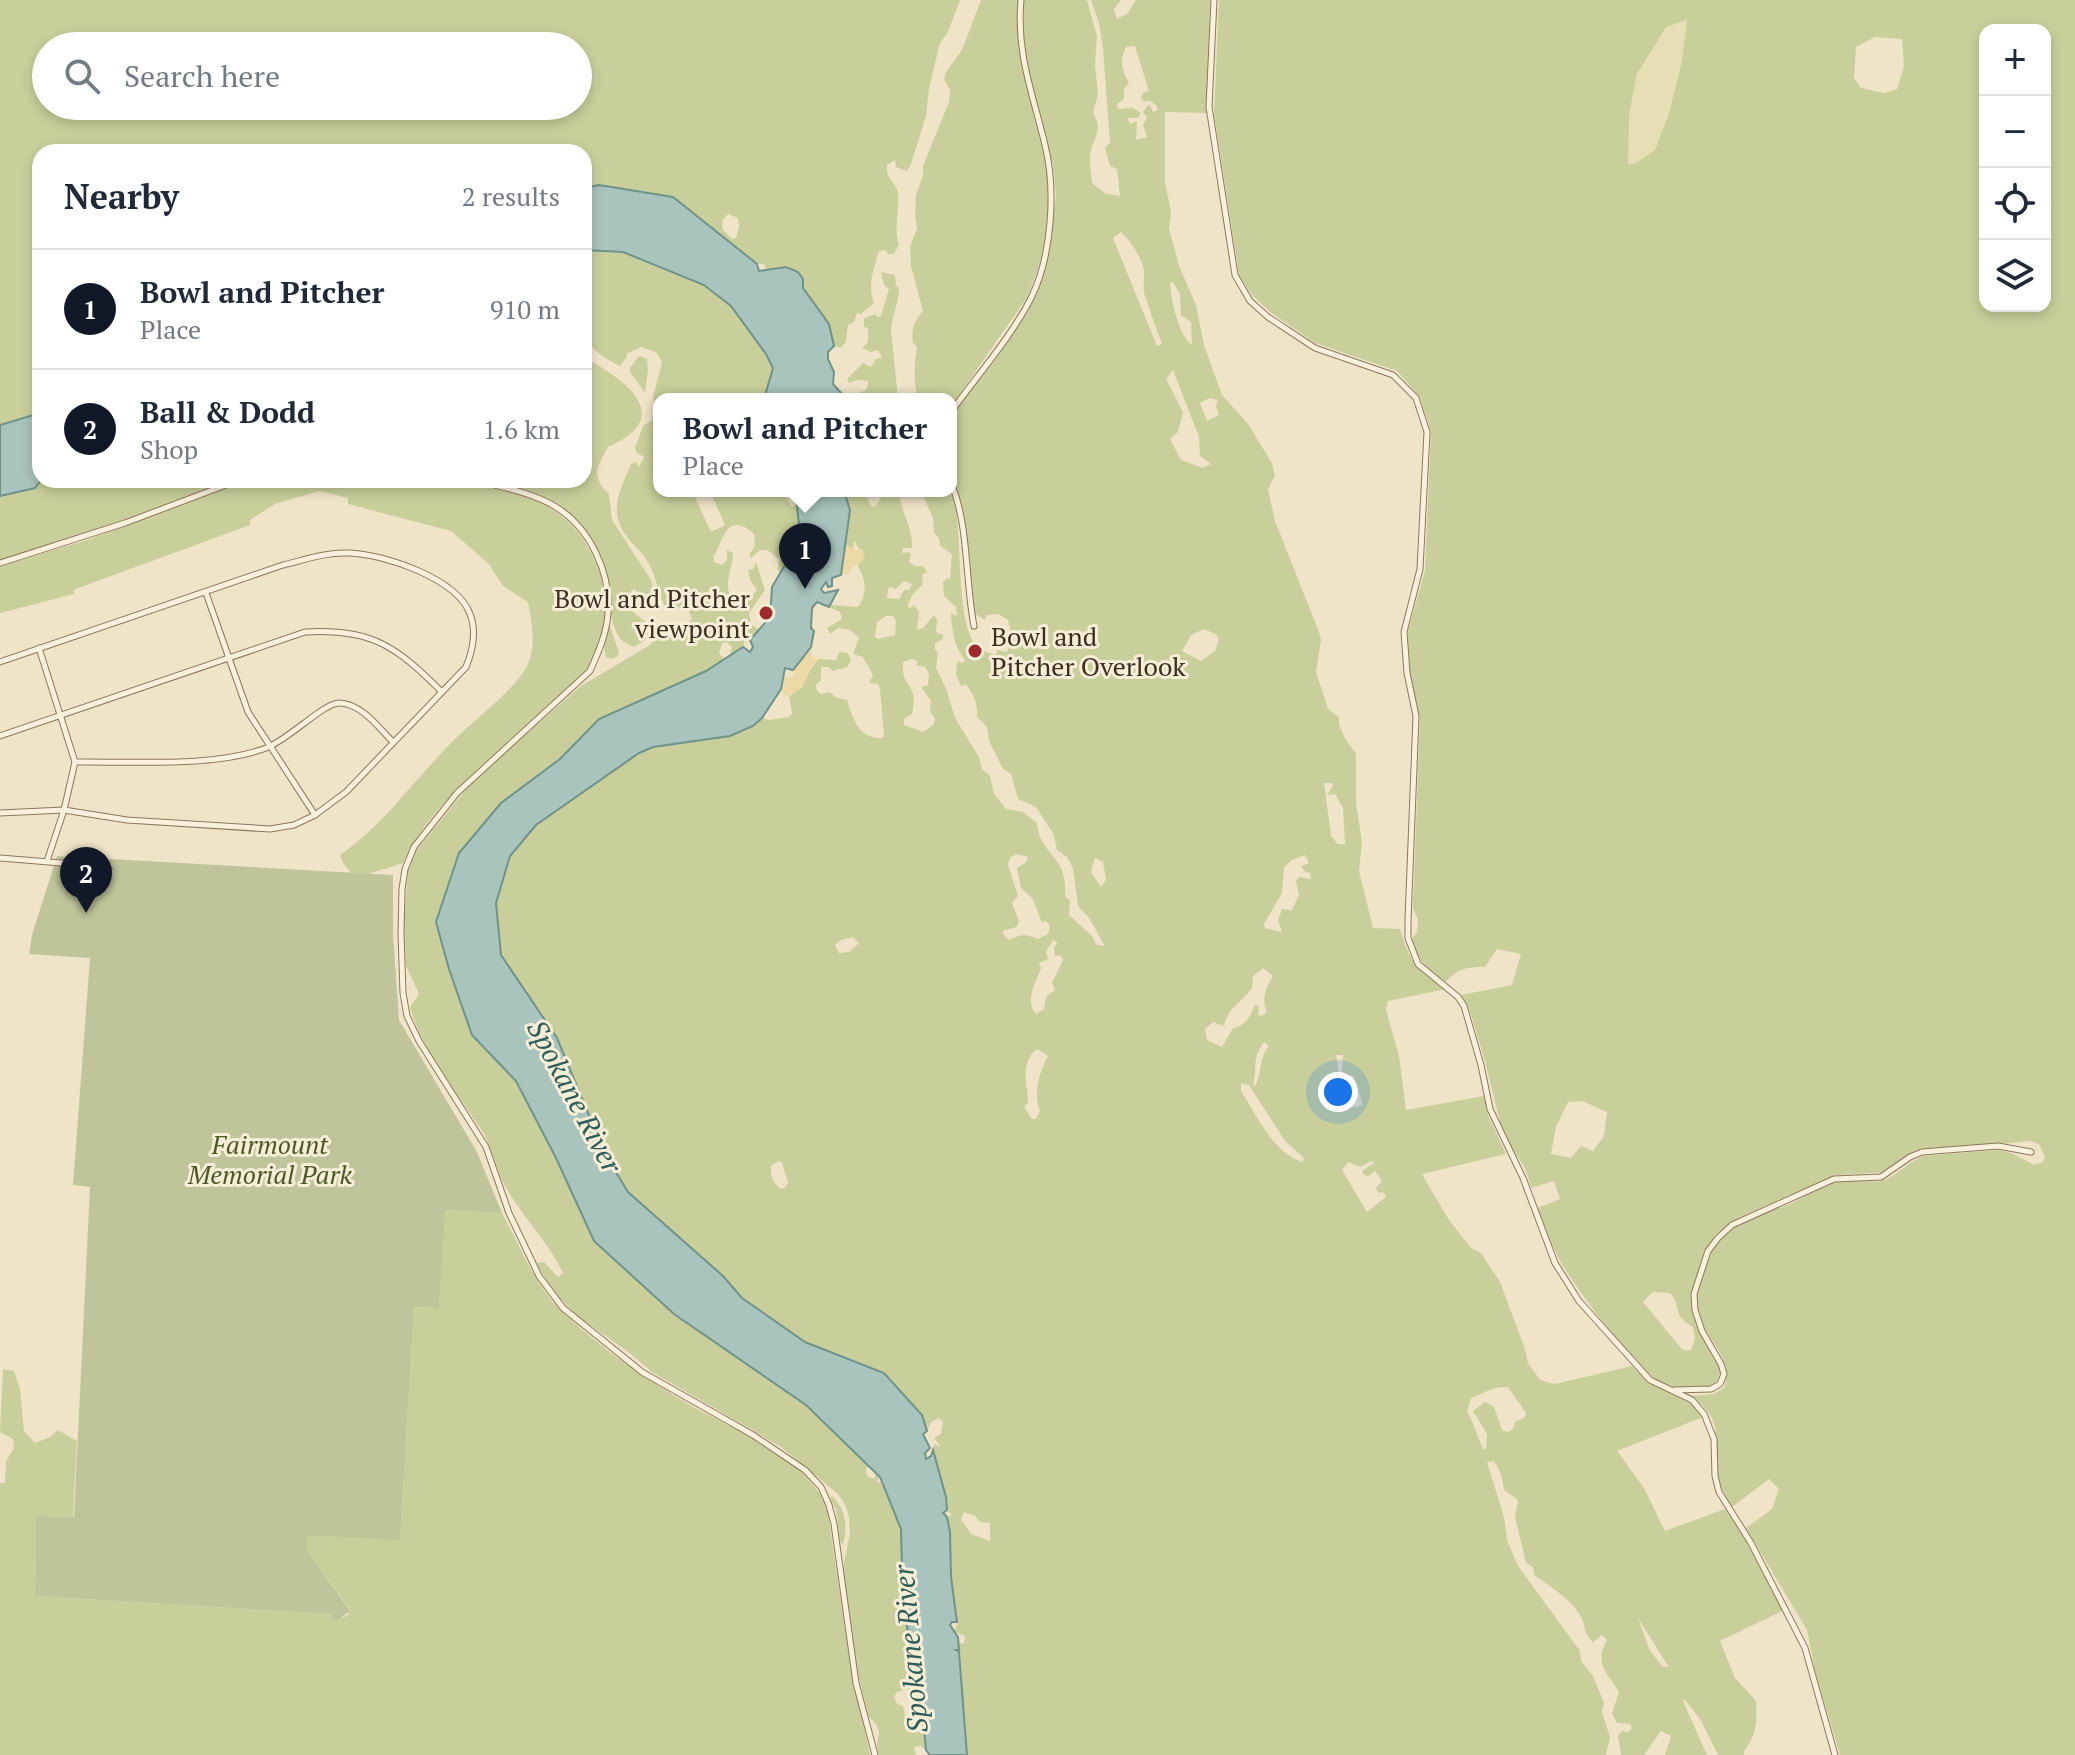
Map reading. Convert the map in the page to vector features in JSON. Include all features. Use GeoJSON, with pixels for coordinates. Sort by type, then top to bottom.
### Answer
{"type":"FeatureCollection","features":[{"type":"Feature","properties":{"kind":"street"},"geometry":{"type":"LineString","coordinates":[[957,403],[1032,295],[1048,231],[1050,163],[1019,41],[1021,0]]}},
{"type":"Feature","properties":{"kind":"street"},"geometry":{"type":"LineString","coordinates":[[1214,0],[1209,107],[1235,275],[1250,301],[1268,317],[1315,348],[1393,375],[1416,398],[1427,432],[1420,569],[1404,632],[1407,673],[1416,716],[1408,938],[1418,964],[1458,997],[1464,1006],[1497,1128],[1523,1178],[1555,1263],[1579,1301],[1629,1359],[1650,1380],[1698,1406],[1710,1426],[1719,1492],[1751,1543],[1805,1648],[1835,1755]]}},
{"type":"Feature","properties":{"kind":"street"},"geometry":{"type":"LineString","coordinates":[[0,563],[125,523],[218,488]]}},
{"type":"Feature","properties":{"kind":"street"},"geometry":{"type":"LineString","coordinates":[[503,488],[536,497],[556,507],[580,526],[596,553],[606,582],[608,615],[601,645],[590,671],[457,793],[414,847],[405,869],[402,889],[403,993],[407,1016],[419,1041],[486,1147],[509,1213],[539,1276],[563,1308],[642,1372],[782,1453],[821,1487],[834,1524],[856,1683],[875,1755]]}},
{"type":"Feature","properties":{"kind":"street"},"geometry":{"type":"LineString","coordinates":[[957,497],[974,626]]}},
{"type":"Feature","properties":{"kind":"street"},"geometry":{"type":"LineString","coordinates":[[0,662],[283,565],[320,555],[345,553],[369,554],[413,568],[457,594],[470,612],[474,633],[472,652],[466,667],[346,792],[315,815],[294,825],[270,829],[127,820],[64,810],[0,813]]}},
{"type":"Feature","properties":{"kind":"street"},"geometry":{"type":"LineString","coordinates":[[206,593],[248,712],[315,815]]}},
{"type":"Feature","properties":{"kind":"street"},"geometry":{"type":"LineString","coordinates":[[0,736],[305,632],[337,630],[369,638],[397,651],[442,692]]}},
{"type":"Feature","properties":{"kind":"street"},"geometry":{"type":"LineString","coordinates":[[39,648],[75,762],[64,810],[47,861]]}},
{"type":"Feature","properties":{"kind":"street"},"geometry":{"type":"LineString","coordinates":[[75,762],[236,757],[269,747],[309,722],[321,710],[339,703],[359,709],[393,742]]}},
{"type":"Feature","properties":{"kind":"street"},"geometry":{"type":"LineString","coordinates":[[0,858],[109,869]]}},
{"type":"Feature","properties":{"kind":"street"},"geometry":{"type":"LineString","coordinates":[[1673,1391],[1711,1389],[1720,1384],[1724,1374],[1702,1331],[1695,1310],[1694,1294],[1708,1251],[1732,1225],[1834,1179],[1881,1177],[1922,1152],[1998,1146],[2031,1152]]}},
{"type":"Feature","properties":{"kind":"shaded area"},"geometry":{"type":"Polygon","coordinates":[[[1688,19],[1682,61],[1669,113],[1655,150],[1636,163],[1627,164],[1629,115],[1637,74],[1666,27],[1688,19]]]}},
{"type":"Feature","properties":{"kind":"green space"},"geometry":{"type":"Polygon","coordinates":[[[0,0],[960,0],[948,32],[940,43],[926,116],[911,164],[907,171],[896,167],[895,160],[887,165],[898,194],[899,245],[894,254],[879,251],[871,283],[874,303],[861,314],[857,313],[854,322],[848,325],[846,341],[841,348],[834,346],[829,324],[803,288],[803,279],[786,267],[766,269],[764,264],[757,264],[673,197],[592,186],[592,144],[32,144],[32,415],[0,425],[0,0]],[[728,214],[722,221],[723,230],[732,239],[736,238],[738,218],[728,214]]]}},
{"type":"Feature","properties":{"kind":"green space"},"geometry":{"type":"Polygon","coordinates":[[[981,0],[1018,0],[1021,62],[1044,153],[1049,187],[1048,220],[1042,253],[1026,299],[957,398],[957,393],[917,393],[914,373],[917,347],[912,334],[915,322],[923,311],[911,266],[910,247],[917,228],[916,195],[923,166],[949,102],[950,90],[944,79],[962,50],[981,0]]]}},
{"type":"Feature","properties":{"kind":"green space"},"geometry":{"type":"Polygon","coordinates":[[[1024,0],[1087,0],[1097,36],[1095,66],[1098,94],[1093,113],[1098,130],[1090,156],[1092,183],[1106,194],[1120,196],[1117,169],[1110,166],[1105,148],[1110,142],[1103,49],[1091,0],[1121,0],[1114,9],[1117,19],[1128,13],[1136,0],[1210,0],[1207,113],[1165,112],[1165,183],[1171,211],[1169,228],[1179,266],[1196,305],[1204,345],[1222,395],[1248,424],[1272,463],[1275,476],[1268,489],[1275,521],[1321,640],[1316,672],[1328,709],[1339,717],[1339,725],[1356,754],[1356,803],[1362,842],[1359,871],[1373,928],[1400,929],[1416,965],[1446,989],[1388,1001],[1386,1010],[1399,1056],[1406,1110],[1484,1096],[1488,1115],[1506,1154],[1422,1174],[1449,1220],[1471,1248],[1481,1253],[1500,1282],[1528,1363],[1540,1380],[1555,1384],[1632,1366],[1650,1384],[1695,1406],[1703,1417],[1617,1451],[1644,1488],[1665,1531],[1725,1509],[1784,1610],[1720,1641],[1735,1678],[1756,1701],[1755,1728],[1744,1755],[1718,1755],[1700,1719],[1684,1699],[1707,1755],[1665,1755],[1671,1736],[1661,1731],[1644,1755],[1621,1755],[1618,1736],[1632,1728],[1630,1724],[1617,1723],[1612,1713],[1619,1692],[1602,1661],[1607,1640],[1602,1635],[1593,1642],[1573,1606],[1534,1575],[1533,1567],[1526,1563],[1515,1517],[1518,1500],[1504,1490],[1494,1461],[1487,1462],[1504,1517],[1507,1540],[1518,1566],[1580,1651],[1581,1661],[1593,1676],[1604,1703],[1602,1712],[1610,1737],[1606,1755],[967,1755],[959,1644],[964,1643],[965,1636],[955,1632],[958,1624],[947,1517],[952,1515],[947,1510],[933,1450],[935,1444],[941,1447],[934,1438],[941,1434],[943,1421],[939,1418],[931,1422],[927,1431],[922,1415],[884,1373],[805,1342],[742,1298],[723,1276],[628,1192],[605,1154],[557,1038],[501,955],[496,903],[510,856],[536,825],[639,753],[670,744],[734,734],[762,718],[789,717],[792,713],[789,696],[800,687],[819,659],[836,660],[839,652],[848,653],[851,661],[847,667],[833,671],[821,667],[817,691],[821,694],[829,692],[847,700],[862,731],[882,738],[880,689],[878,684],[869,683],[873,675],[863,657],[853,654],[859,638],[850,630],[838,628],[830,634],[827,628],[842,619],[840,612],[830,605],[858,607],[864,591],[864,581],[857,565],[862,549],[854,540],[853,549],[846,545],[850,510],[846,497],[868,497],[872,507],[881,497],[899,497],[912,541],[912,548],[903,548],[902,553],[911,554],[909,562],[923,566],[927,572],[923,574],[922,585],[907,606],[910,608],[914,605],[919,612],[917,630],[923,628],[934,615],[937,620],[936,632],[943,635],[943,639],[935,643],[938,652],[936,668],[955,718],[979,757],[982,769],[990,776],[994,794],[1006,809],[1023,812],[1037,823],[1043,842],[1062,871],[1065,896],[1070,901],[1069,915],[1092,936],[1097,945],[1105,946],[1089,918],[1078,906],[1073,868],[1067,857],[1057,850],[1054,835],[1036,807],[1018,799],[1011,774],[1003,769],[989,741],[987,727],[977,717],[973,696],[966,684],[961,686],[956,675],[957,661],[963,663],[965,660],[958,650],[953,632],[951,613],[957,616],[956,607],[944,596],[943,582],[950,579],[952,554],[940,546],[924,497],[952,497],[954,500],[963,601],[971,637],[986,652],[995,655],[998,650],[1007,652],[1012,636],[1008,620],[998,614],[987,615],[985,620],[975,614],[961,502],[957,492],[957,408],[1037,294],[1045,267],[1056,197],[1053,165],[1024,53],[1024,0]],[[1135,46],[1126,47],[1122,65],[1129,82],[1124,89],[1124,99],[1117,104],[1118,109],[1133,108],[1141,113],[1138,118],[1128,118],[1130,124],[1137,121],[1136,140],[1147,137],[1143,125],[1147,117],[1143,112],[1148,105],[1153,112],[1158,110],[1156,105],[1141,98],[1143,93],[1149,91],[1135,46]],[[1121,232],[1113,238],[1157,346],[1162,344],[1144,293],[1143,265],[1121,232]],[[1170,282],[1183,333],[1192,345],[1191,322],[1181,315],[1180,294],[1170,282]],[[1173,370],[1166,379],[1183,412],[1178,432],[1170,439],[1181,460],[1203,468],[1211,464],[1200,456],[1199,437],[1173,370]],[[1210,398],[1200,403],[1207,421],[1219,415],[1217,400],[1210,398]],[[904,581],[896,589],[891,587],[887,598],[899,599],[912,584],[904,581]],[[886,616],[877,622],[875,637],[895,635],[896,621],[893,616],[886,616]],[[1204,629],[1191,635],[1182,651],[1201,661],[1215,651],[1219,639],[1216,634],[1204,629]],[[912,659],[903,662],[914,701],[912,714],[904,719],[904,725],[923,732],[934,724],[935,719],[930,711],[931,701],[921,687],[928,685],[929,674],[925,667],[916,665],[918,662],[912,659]],[[1324,783],[1331,836],[1338,844],[1345,844],[1343,808],[1335,794],[1327,795],[1332,783],[1324,783]],[[1016,854],[1010,858],[1008,865],[1018,896],[1012,903],[1019,921],[1017,927],[1004,930],[1003,934],[1009,940],[1023,935],[1038,939],[1048,934],[1050,925],[1045,921],[1042,923],[1033,899],[1021,888],[1017,868],[1028,857],[1016,854]],[[1305,855],[1284,867],[1282,893],[1264,924],[1265,928],[1282,932],[1278,920],[1282,909],[1292,910],[1299,895],[1296,881],[1299,877],[1311,879],[1310,873],[1301,866],[1309,863],[1305,855]],[[1095,858],[1091,872],[1101,887],[1106,880],[1103,862],[1095,858]],[[853,937],[841,940],[835,945],[839,953],[849,952],[859,943],[853,937]],[[1053,940],[1046,952],[1048,959],[1039,963],[1041,968],[1031,998],[1036,1014],[1044,1009],[1046,997],[1055,990],[1052,983],[1063,960],[1061,956],[1055,956],[1056,941],[1053,940]],[[1263,968],[1253,976],[1252,989],[1230,1011],[1223,1026],[1213,1022],[1205,1029],[1207,1040],[1222,1047],[1233,1028],[1244,1023],[1255,1005],[1259,1007],[1258,1014],[1261,1016],[1267,1012],[1265,994],[1273,976],[1263,968]],[[1264,1042],[1258,1054],[1255,1086],[1269,1046],[1264,1042]],[[1037,1049],[1026,1067],[1028,1103],[1024,1106],[1032,1119],[1036,1119],[1040,1111],[1038,1083],[1048,1056],[1037,1049]],[[1336,1055],[1341,1087],[1348,1091],[1347,1101],[1351,1108],[1363,1105],[1353,1075],[1347,1077],[1342,1071],[1343,1055],[1336,1055]],[[1241,1083],[1241,1091],[1274,1142],[1302,1162],[1304,1158],[1285,1141],[1249,1085],[1241,1083]],[[778,1161],[771,1166],[774,1182],[781,1189],[785,1188],[788,1182],[782,1163],[778,1161]],[[1372,1161],[1360,1167],[1348,1162],[1342,1170],[1367,1212],[1386,1197],[1383,1192],[1378,1193],[1376,1188],[1382,1181],[1375,1171],[1369,1176],[1362,1171],[1374,1163],[1372,1161]],[[1508,1387],[1494,1388],[1471,1398],[1467,1412],[1483,1449],[1486,1449],[1487,1434],[1473,1411],[1485,1402],[1494,1407],[1502,1430],[1508,1432],[1526,1413],[1508,1387]],[[964,1512],[961,1519],[971,1534],[990,1541],[990,1523],[980,1522],[975,1516],[964,1512]],[[1638,1618],[1649,1649],[1662,1666],[1668,1667],[1638,1618]]]}},
{"type":"Feature","properties":{"kind":"green space"},"geometry":{"type":"Polygon","coordinates":[[[1219,0],[2075,0],[2075,1755],[1840,1755],[1815,1671],[1807,1630],[1746,1528],[1772,1509],[1779,1489],[1769,1479],[1732,1507],[1721,1487],[1717,1471],[1715,1426],[1703,1406],[1691,1396],[1713,1394],[1724,1388],[1725,1366],[1704,1327],[1697,1305],[1697,1292],[1699,1279],[1710,1255],[1736,1226],[1752,1216],[1788,1205],[1837,1181],[1881,1181],[1923,1156],[1998,1150],[2012,1153],[2034,1165],[2043,1162],[2045,1157],[2039,1144],[2029,1141],[1958,1149],[1924,1149],[1910,1153],[1887,1172],[1836,1175],[1738,1218],[1715,1235],[1704,1253],[1691,1294],[1697,1325],[1720,1366],[1716,1382],[1698,1389],[1668,1384],[1656,1379],[1633,1358],[1604,1324],[1559,1259],[1537,1208],[1560,1199],[1554,1181],[1531,1188],[1526,1170],[1503,1134],[1469,1008],[1461,995],[1512,985],[1521,954],[1497,949],[1485,967],[1463,969],[1446,982],[1420,959],[1412,938],[1417,933],[1418,920],[1413,908],[1420,717],[1409,672],[1408,632],[1425,570],[1431,431],[1420,397],[1397,371],[1315,343],[1270,312],[1252,295],[1239,275],[1214,113],[1219,0]],[[1687,20],[1666,27],[1637,74],[1629,115],[1628,164],[1636,163],[1655,150],[1669,113],[1682,61],[1687,20]],[[1875,37],[1856,47],[1854,78],[1861,88],[1884,93],[1897,89],[1904,66],[1902,39],[1875,37]],[[1582,1101],[1568,1102],[1556,1127],[1551,1154],[1571,1158],[1581,1146],[1593,1151],[1604,1136],[1607,1112],[1582,1101]],[[1653,1292],[1643,1302],[1680,1347],[1685,1351],[1691,1350],[1695,1338],[1693,1327],[1679,1314],[1670,1293],[1653,1292]]]}},
{"type":"Feature","properties":{"kind":"green space"},"geometry":{"type":"Polygon","coordinates":[[[592,250],[623,252],[704,285],[731,305],[773,368],[766,393],[654,393],[662,362],[656,352],[641,347],[626,354],[620,366],[593,348],[592,250]]]}},
{"type":"Feature","properties":{"kind":"green space"},"geometry":{"type":"Polygon","coordinates":[[[881,272],[895,275],[899,288],[891,330],[897,393],[860,393],[867,389],[868,381],[849,383],[847,379],[863,363],[871,367],[876,359],[882,358],[878,350],[871,352],[862,348],[868,342],[864,318],[876,314],[877,317],[881,316],[889,289],[884,285],[881,272]]]}},
{"type":"Feature","properties":{"kind":"green space"},"geometry":{"type":"Polygon","coordinates":[[[639,356],[647,359],[645,393],[630,372],[639,356]]]}},
{"type":"Feature","properties":{"kind":"green space"},"geometry":{"type":"Polygon","coordinates":[[[592,362],[628,387],[642,411],[639,423],[629,435],[608,447],[597,472],[609,494],[612,520],[651,580],[656,599],[651,605],[634,589],[620,601],[648,624],[651,631],[644,641],[634,647],[619,637],[610,610],[607,582],[589,534],[578,521],[557,506],[510,488],[592,488],[592,362]]]}},
{"type":"Feature","properties":{"kind":"green space"},"geometry":{"type":"Polygon","coordinates":[[[653,419],[653,497],[695,497],[711,532],[725,525],[713,497],[786,497],[791,506],[797,505],[795,541],[781,575],[779,559],[767,550],[760,550],[751,558],[749,555],[755,546],[754,534],[740,526],[731,527],[713,556],[714,562],[722,565],[727,560],[727,550],[733,553],[728,590],[730,595],[746,603],[757,590],[748,570],[753,569],[756,562],[765,590],[749,613],[751,624],[759,630],[750,640],[745,639],[743,647],[730,655],[732,647],[727,642],[722,643],[719,653],[724,659],[706,671],[599,719],[560,759],[501,803],[472,1035],[516,1081],[594,1241],[674,1314],[806,1405],[869,1466],[867,1476],[874,1479],[876,1474],[880,1477],[877,1482],[882,1483],[901,1529],[903,1607],[910,1639],[905,1643],[908,1647],[911,1645],[913,1679],[916,1689],[919,1688],[926,1750],[920,1746],[914,1747],[916,1755],[879,1755],[879,1732],[869,1717],[859,1679],[843,1568],[850,1534],[849,1518],[838,1494],[781,1447],[652,1372],[577,1316],[557,1295],[537,1263],[544,1262],[558,1277],[563,1273],[508,1191],[484,1134],[432,1057],[410,1007],[419,994],[406,966],[404,924],[408,869],[416,851],[471,783],[581,686],[650,645],[664,628],[685,626],[692,619],[688,609],[664,605],[649,565],[625,534],[617,516],[620,491],[631,464],[636,462],[639,467],[644,457],[635,448],[643,426],[653,419]],[[910,1691],[897,1692],[894,1697],[897,1704],[903,1706],[905,1715],[910,1718],[914,1711],[910,1691]]]}},
{"type":"Feature","properties":{"kind":"green space"},"geometry":{"type":"Polygon","coordinates":[[[34,488],[214,488],[124,522],[0,561],[0,496],[34,488]]]}},
{"type":"Feature","properties":{"kind":"green space"},"geometry":{"type":"Polygon","coordinates":[[[227,488],[495,488],[543,504],[558,513],[585,542],[596,563],[604,590],[602,631],[599,644],[582,676],[445,801],[415,841],[403,863],[368,874],[351,873],[340,855],[372,829],[456,738],[513,686],[526,668],[532,652],[533,635],[528,602],[503,586],[489,564],[451,531],[348,504],[348,498],[319,491],[275,504],[250,520],[250,525],[73,590],[74,594],[0,613],[0,566],[87,540],[227,488]]]}},
{"type":"Feature","properties":{"kind":"green space"},"geometry":{"type":"Polygon","coordinates":[[[609,624],[619,652],[612,659],[606,657],[604,648],[609,624]]]}},
{"type":"Feature","properties":{"kind":"green space","name":"Fairmount Memorial Park"},"geometry":{"type":"Polygon","coordinates":[[[57,856],[393,875],[393,934],[399,1020],[477,1152],[502,1213],[445,1210],[439,1308],[414,1307],[400,1540],[307,1535],[307,1551],[352,1613],[347,1613],[338,1621],[330,1614],[35,1596],[36,1516],[74,1517],[90,1187],[73,1185],[90,958],[29,954],[57,856]]]}},
{"type":"Feature","properties":{"kind":"green space"},"geometry":{"type":"Polygon","coordinates":[[[444,1210],[502,1213],[544,1290],[577,1325],[608,1351],[658,1385],[786,1459],[816,1489],[827,1507],[849,1657],[870,1755],[0,1755],[0,1483],[5,1483],[6,1461],[14,1448],[13,1439],[0,1432],[3,1369],[14,1371],[20,1389],[24,1431],[35,1443],[58,1430],[77,1441],[73,1517],[36,1516],[35,1596],[331,1614],[338,1621],[352,1612],[307,1551],[307,1534],[400,1539],[414,1307],[439,1308],[444,1210]]]}},
{"type":"Feature","properties":{"kind":"green space"},"geometry":{"type":"Polygon","coordinates":[[[832,1496],[845,1518],[843,1544],[840,1542],[832,1496]]]}},
{"type":"Feature","properties":{"kind":"sand"},"geometry":{"type":"Polygon","coordinates":[[[846,545],[855,550],[862,549],[865,559],[852,567],[848,575],[841,575],[846,545]]]}},
{"type":"Feature","properties":{"kind":"sand"},"geometry":{"type":"Polygon","coordinates":[[[811,647],[811,656],[819,659],[811,667],[802,688],[785,697],[781,689],[785,676],[794,676],[793,670],[811,647]]]}},
{"type":"Feature","properties":{"kind":"water"},"geometry":{"type":"Polygon","coordinates":[[[592,186],[673,197],[757,264],[759,271],[786,267],[798,272],[803,279],[803,288],[829,324],[834,346],[828,352],[828,359],[834,372],[833,384],[841,393],[766,393],[773,368],[731,306],[704,285],[623,252],[592,250],[592,186]]]}},
{"type":"Feature","properties":{"kind":"water"},"geometry":{"type":"Polygon","coordinates":[[[32,415],[32,488],[35,488],[0,496],[0,425],[32,415]]]}},
{"type":"Feature","properties":{"kind":"water","name":"Spokane River"},"geometry":{"type":"Polygon","coordinates":[[[792,497],[846,497],[850,510],[841,575],[832,578],[832,586],[828,587],[826,582],[821,589],[824,593],[838,590],[829,607],[817,602],[812,608],[811,628],[814,631],[811,647],[793,670],[785,668],[781,689],[753,726],[730,736],[653,747],[639,753],[536,825],[510,856],[496,903],[501,955],[557,1038],[605,1154],[628,1192],[723,1276],[742,1298],[805,1342],[884,1373],[922,1415],[927,1431],[923,1434],[930,1448],[925,1453],[926,1459],[933,1450],[946,1497],[947,1510],[943,1513],[950,1532],[951,1577],[957,1622],[950,1625],[958,1637],[959,1650],[956,1650],[959,1652],[967,1755],[930,1755],[926,1750],[920,1680],[916,1673],[918,1666],[914,1662],[903,1607],[901,1529],[880,1477],[806,1405],[674,1314],[594,1241],[516,1081],[472,1035],[436,922],[459,853],[501,803],[560,759],[599,719],[706,671],[743,647],[750,652],[753,647],[750,640],[770,617],[772,587],[792,553],[799,526],[797,505],[792,497]]]}},
{"type":"Feature","properties":{"kind":"place","name":"Bowl and Pitcher"},"geometry":{"type":"Point","coordinates":[805,589]}},
{"type":"Feature","properties":{"kind":"place","name":"Bowl and Pitcher viewpoint"},"geometry":{"type":"Point","coordinates":[766,613]}},
{"type":"Feature","properties":{"kind":"place","name":"Bowl and Pitcher Overlook"},"geometry":{"type":"Point","coordinates":[975,651]}},
{"type":"Feature","properties":{"kind":"place","name":"Ball & Dodd"},"geometry":{"type":"Point","coordinates":[86,913]}}]}
